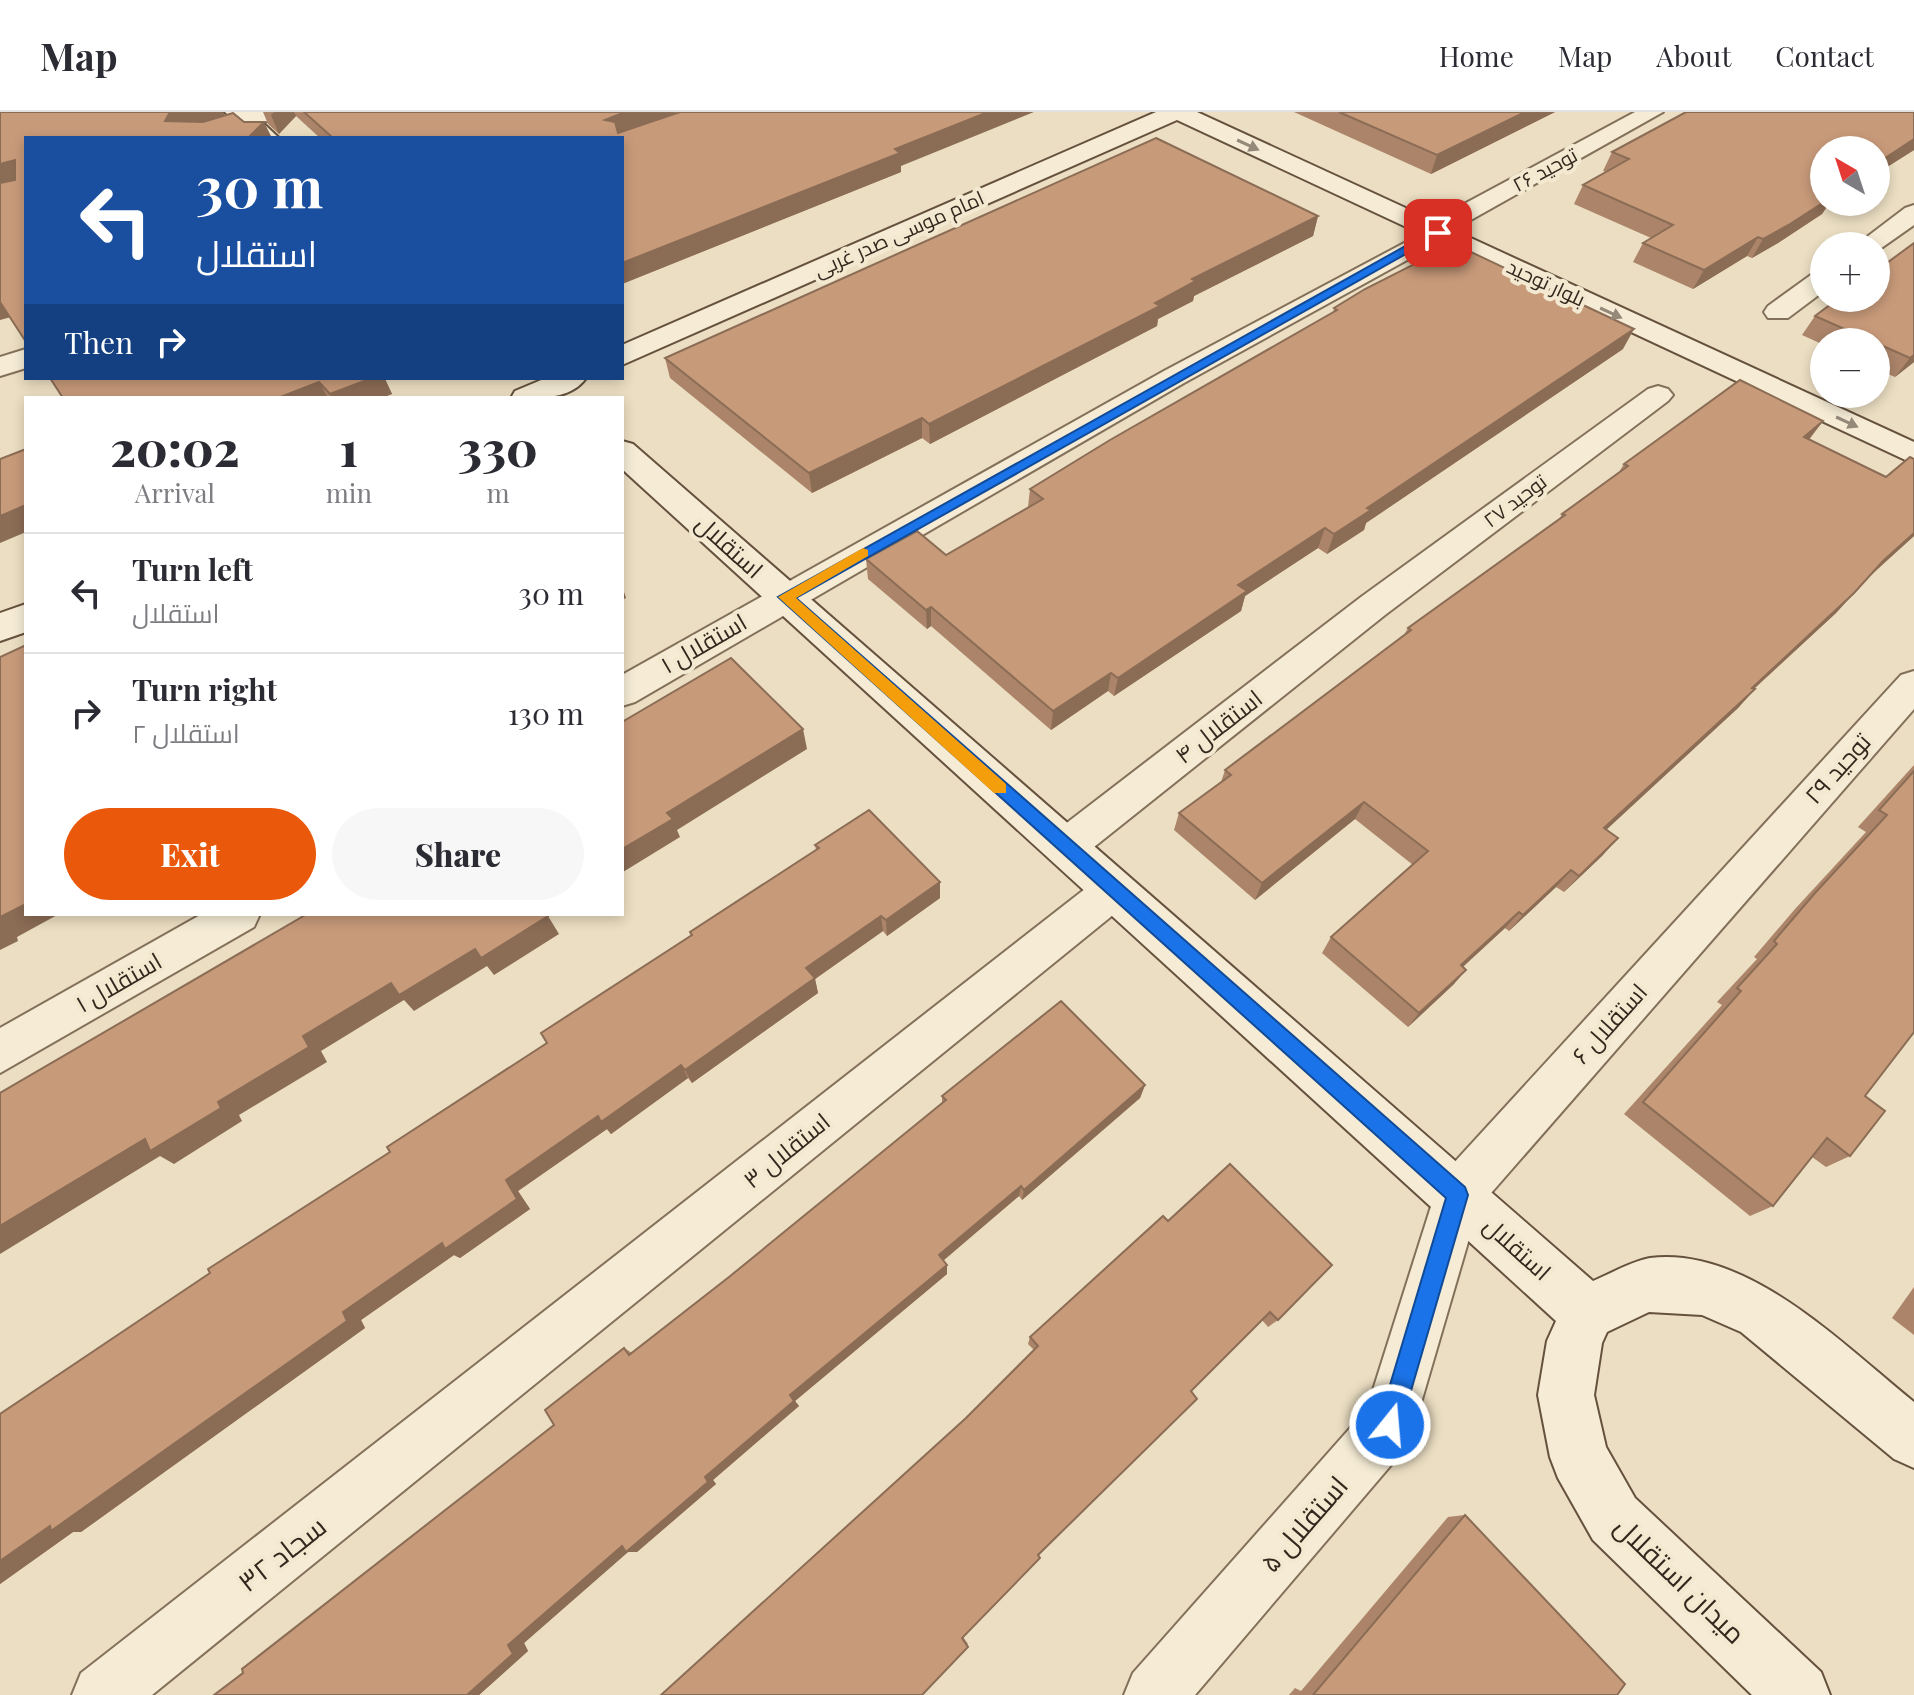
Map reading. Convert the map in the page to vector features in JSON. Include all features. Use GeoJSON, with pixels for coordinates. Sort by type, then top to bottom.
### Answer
{"type":"FeatureCollection","features":[{"type":"Feature","properties":{"kind":"street"},"geometry":{"type":"LineString","coordinates":[[194,136],[242,116],[272,112]]}},
{"type":"Feature","properties":{"kind":"street","name":"بلوار توحید"},"geometry":{"type":"LineString","coordinates":[[1177,112],[1449,224],[1648,301]]}},
{"type":"Feature","properties":{"kind":"street","name":"امام موسی صدر غربی"},"geometry":{"type":"LineString","coordinates":[[624,355],[1177,112]]}},
{"type":"Feature","properties":{"kind":"street","name":"بلوار توحید"},"geometry":{"type":"LineString","coordinates":[[1228,112],[1914,454]]}},
{"type":"Feature","properties":{"kind":"street"},"geometry":{"type":"LineString","coordinates":[[242,116],[265,136]]}},
{"type":"Feature","properties":{"kind":"street","name":"توحید ۲۶"},"geometry":{"type":"LineString","coordinates":[[1174,377],[1642,118]]}},
{"type":"Feature","properties":{"kind":"street"},"geometry":{"type":"LineString","coordinates":[[1778,312],[1810,288]]}},
{"type":"Feature","properties":{"kind":"street"},"geometry":{"type":"LineString","coordinates":[[0,367],[24,359]]}},
{"type":"Feature","properties":{"kind":"street","name":"استقلال ۱"},"geometry":{"type":"LineString","coordinates":[[624,691],[1174,377]]}},
{"type":"Feature","properties":{"kind":"street","name":"توحید ۲۷"},"geometry":{"type":"LineString","coordinates":[[1373,606],[1658,395]]}},
{"type":"Feature","properties":{"kind":"street"},"geometry":{"type":"LineString","coordinates":[[1885,408],[1914,421]]}},
{"type":"Feature","properties":{"kind":"street","name":"استقلال"},"geometry":{"type":"LineString","coordinates":[[624,453],[1588,1313]]}},
{"type":"Feature","properties":{"kind":"street","name":"استقلال ۴"},"geometry":{"type":"LineString","coordinates":[[1065,847],[1373,606]]}},
{"type":"Feature","properties":{"kind":"street"},"geometry":{"type":"LineString","coordinates":[[0,628],[24,618]]}},
{"type":"Feature","properties":{"kind":"street","name":"توحید ۲۹"},"geometry":{"type":"LineString","coordinates":[[1762,853],[1914,685]]}},
{"type":"Feature","properties":{"kind":"street","name":"استقلال ۶"},"geometry":{"type":"LineString","coordinates":[[1457,1195],[1762,853]]}},
{"type":"Feature","properties":{"kind":"street","name":"استقلال ۳"},"geometry":{"type":"LineString","coordinates":[[460,1412],[1114,890]]}},
{"type":"Feature","properties":{"kind":"street","name":"استقلال ۱"},"geometry":{"type":"LineString","coordinates":[[0,1052],[236,916]]}},
{"type":"Feature","properties":{"kind":"street","name":"استقلال ۵"},"geometry":{"type":"LineString","coordinates":[[1155,1695],[1390,1425],[1457,1195]]}},
{"type":"Feature","properties":{"kind":"street"},"geometry":{"type":"LineString","coordinates":[[1588,1313],[1649,1285],[1703,1288],[1760,1313],[1914,1439]]}},
{"type":"Feature","properties":{"kind":"street","name":"میدان استقلال"},"geometry":{"type":"LineString","coordinates":[[1588,1313],[1575,1341],[1566,1395],[1579,1457],[1614,1519],[1798,1695]]}},
{"type":"Feature","properties":{"kind":"street","name":"سجاد ۳۲"},"geometry":{"type":"LineString","coordinates":[[103,1695],[460,1412]]}},
{"type":"Feature","properties":{"kind":"building"},"geometry":{"type":"Polygon","coordinates":[[[0,112],[170,112],[165,121],[203,122],[233,113],[244,122],[264,122],[250,136],[24,136],[24,339],[0,302],[0,183],[15,180],[15,160],[0,164],[0,112]]]}},
{"type":"Feature","properties":{"kind":"building"},"geometry":{"type":"Polygon","coordinates":[[[304,112],[625,112],[605,120],[615,122],[618,133],[680,112],[988,112],[895,149],[900,153],[624,262],[624,136],[331,136],[304,112]]]}},
{"type":"Feature","properties":{"kind":"building"},"geometry":{"type":"Polygon","coordinates":[[[1339,112],[1525,112],[1437,155],[1339,112]]]}},
{"type":"Feature","properties":{"kind":"building"},"geometry":{"type":"Polygon","coordinates":[[[1686,112],[1914,112],[1914,139],[1890,155],[1890,136],[1810,136],[1810,211],[1763,239],[1758,237],[1704,270],[1643,243],[1673,225],[1583,185],[1629,159],[1612,152],[1686,112]]]}},
{"type":"Feature","properties":{"kind":"building"},"geometry":{"type":"Polygon","coordinates":[[[1156,138],[1318,216],[1192,279],[1196,281],[1155,303],[1160,306],[929,424],[922,418],[809,473],[665,358],[1156,138]]]}},
{"type":"Feature","properties":{"kind":"building"},"geometry":{"type":"Polygon","coordinates":[[[1914,243],[1914,355],[1910,358],[1890,349],[1890,328],[1842,328],[1815,316],[1820,312],[1890,312],[1890,261],[1914,243]]]}},
{"type":"Feature","properties":{"kind":"building"},"geometry":{"type":"Polygon","coordinates":[[[1454,244],[1634,329],[1367,508],[1371,510],[1334,534],[1325,528],[1238,585],[1247,591],[1118,678],[1111,673],[1053,711],[931,607],[926,610],[866,559],[917,531],[946,555],[1043,499],[1030,489],[1110,440],[1337,310],[1334,308],[1365,289],[1454,244]]]}},
{"type":"Feature","properties":{"kind":"building"},"geometry":{"type":"Polygon","coordinates":[[[51,380],[367,380],[330,394],[319,382],[283,396],[62,396],[51,380]]]}},
{"type":"Feature","properties":{"kind":"building"},"geometry":{"type":"Polygon","coordinates":[[[1740,380],[1823,421],[1804,437],[1886,477],[1910,457],[1914,459],[1914,533],[1752,688],[1755,689],[1604,828],[1618,838],[1579,876],[1571,870],[1523,915],[1519,912],[1461,965],[1466,970],[1419,1013],[1331,937],[1428,851],[1364,802],[1262,883],[1179,813],[1231,775],[1225,770],[1411,630],[1408,628],[1565,515],[1562,514],[1628,466],[1624,464],[1740,380]]]}},
{"type":"Feature","properties":{"kind":"building"},"geometry":{"type":"Polygon","coordinates":[[[24,450],[24,506],[0,516],[0,459],[24,450]]]}},
{"type":"Feature","properties":{"kind":"building"},"geometry":{"type":"Polygon","coordinates":[[[24,646],[24,905],[0,917],[0,657],[24,646]]]}},
{"type":"Feature","properties":{"kind":"building"},"geometry":{"type":"Polygon","coordinates":[[[731,658],[803,729],[667,813],[673,819],[624,848],[624,721],[731,658]]]}},
{"type":"Feature","properties":{"kind":"building"},"geometry":{"type":"Polygon","coordinates":[[[1914,771],[1914,1032],[1865,1096],[1885,1111],[1850,1156],[1827,1138],[1773,1206],[1643,1102],[1741,991],[1737,988],[1777,944],[1774,941],[1887,815],[1879,810],[1914,771]]]}},
{"type":"Feature","properties":{"kind":"building"},"geometry":{"type":"Polygon","coordinates":[[[869,810],[940,882],[886,920],[881,916],[806,968],[815,978],[685,1070],[681,1065],[601,1122],[598,1116],[506,1180],[517,1199],[445,1249],[442,1243],[343,1312],[347,1321],[51,1531],[50,1526],[0,1561],[0,1414],[210,1273],[208,1269],[390,1152],[387,1147],[547,1043],[541,1033],[692,935],[690,932],[819,848],[815,845],[869,810]]]}},
{"type":"Feature","properties":{"kind":"building"},"geometry":{"type":"Polygon","coordinates":[[[304,916],[548,916],[481,958],[475,949],[399,995],[391,983],[303,1036],[309,1047],[218,1102],[221,1108],[150,1151],[145,1139],[0,1226],[0,1093],[304,916]]]}},
{"type":"Feature","properties":{"kind":"building"},"geometry":{"type":"Polygon","coordinates":[[[1061,1001],[1145,1085],[1024,1190],[1021,1186],[939,1255],[947,1265],[790,1395],[794,1401],[705,1477],[708,1482],[626,1552],[622,1546],[508,1645],[513,1654],[467,1695],[214,1695],[243,1673],[242,1669],[554,1425],[545,1410],[624,1348],[629,1355],[729,1277],[946,1100],[942,1096],[1061,1001]]]}},
{"type":"Feature","properties":{"kind":"building"},"geometry":{"type":"Polygon","coordinates":[[[1230,1164],[1332,1265],[1278,1320],[1270,1312],[1191,1391],[1197,1399],[1038,1555],[1040,1558],[962,1638],[968,1647],[922,1695],[661,1695],[966,1418],[1038,1346],[1030,1337],[1163,1216],[1168,1221],[1230,1164]]]}},
{"type":"Feature","properties":{"kind":"building"},"geometry":{"type":"Polygon","coordinates":[[[1465,1515],[1625,1684],[1617,1695],[1313,1695],[1465,1515]]]}},
{"type":"Feature","properties":{"kind":"slow traffic"},"geometry":{"type":"LineString","coordinates":[[863,553],[785,597],[1000,789]]}},
{"type":"Feature","properties":{"kind":"route"},"geometry":{"type":"LineString","coordinates":[[1390,1425],[1457,1195],[785,597],[1174,377],[1438,233]]}}]}
